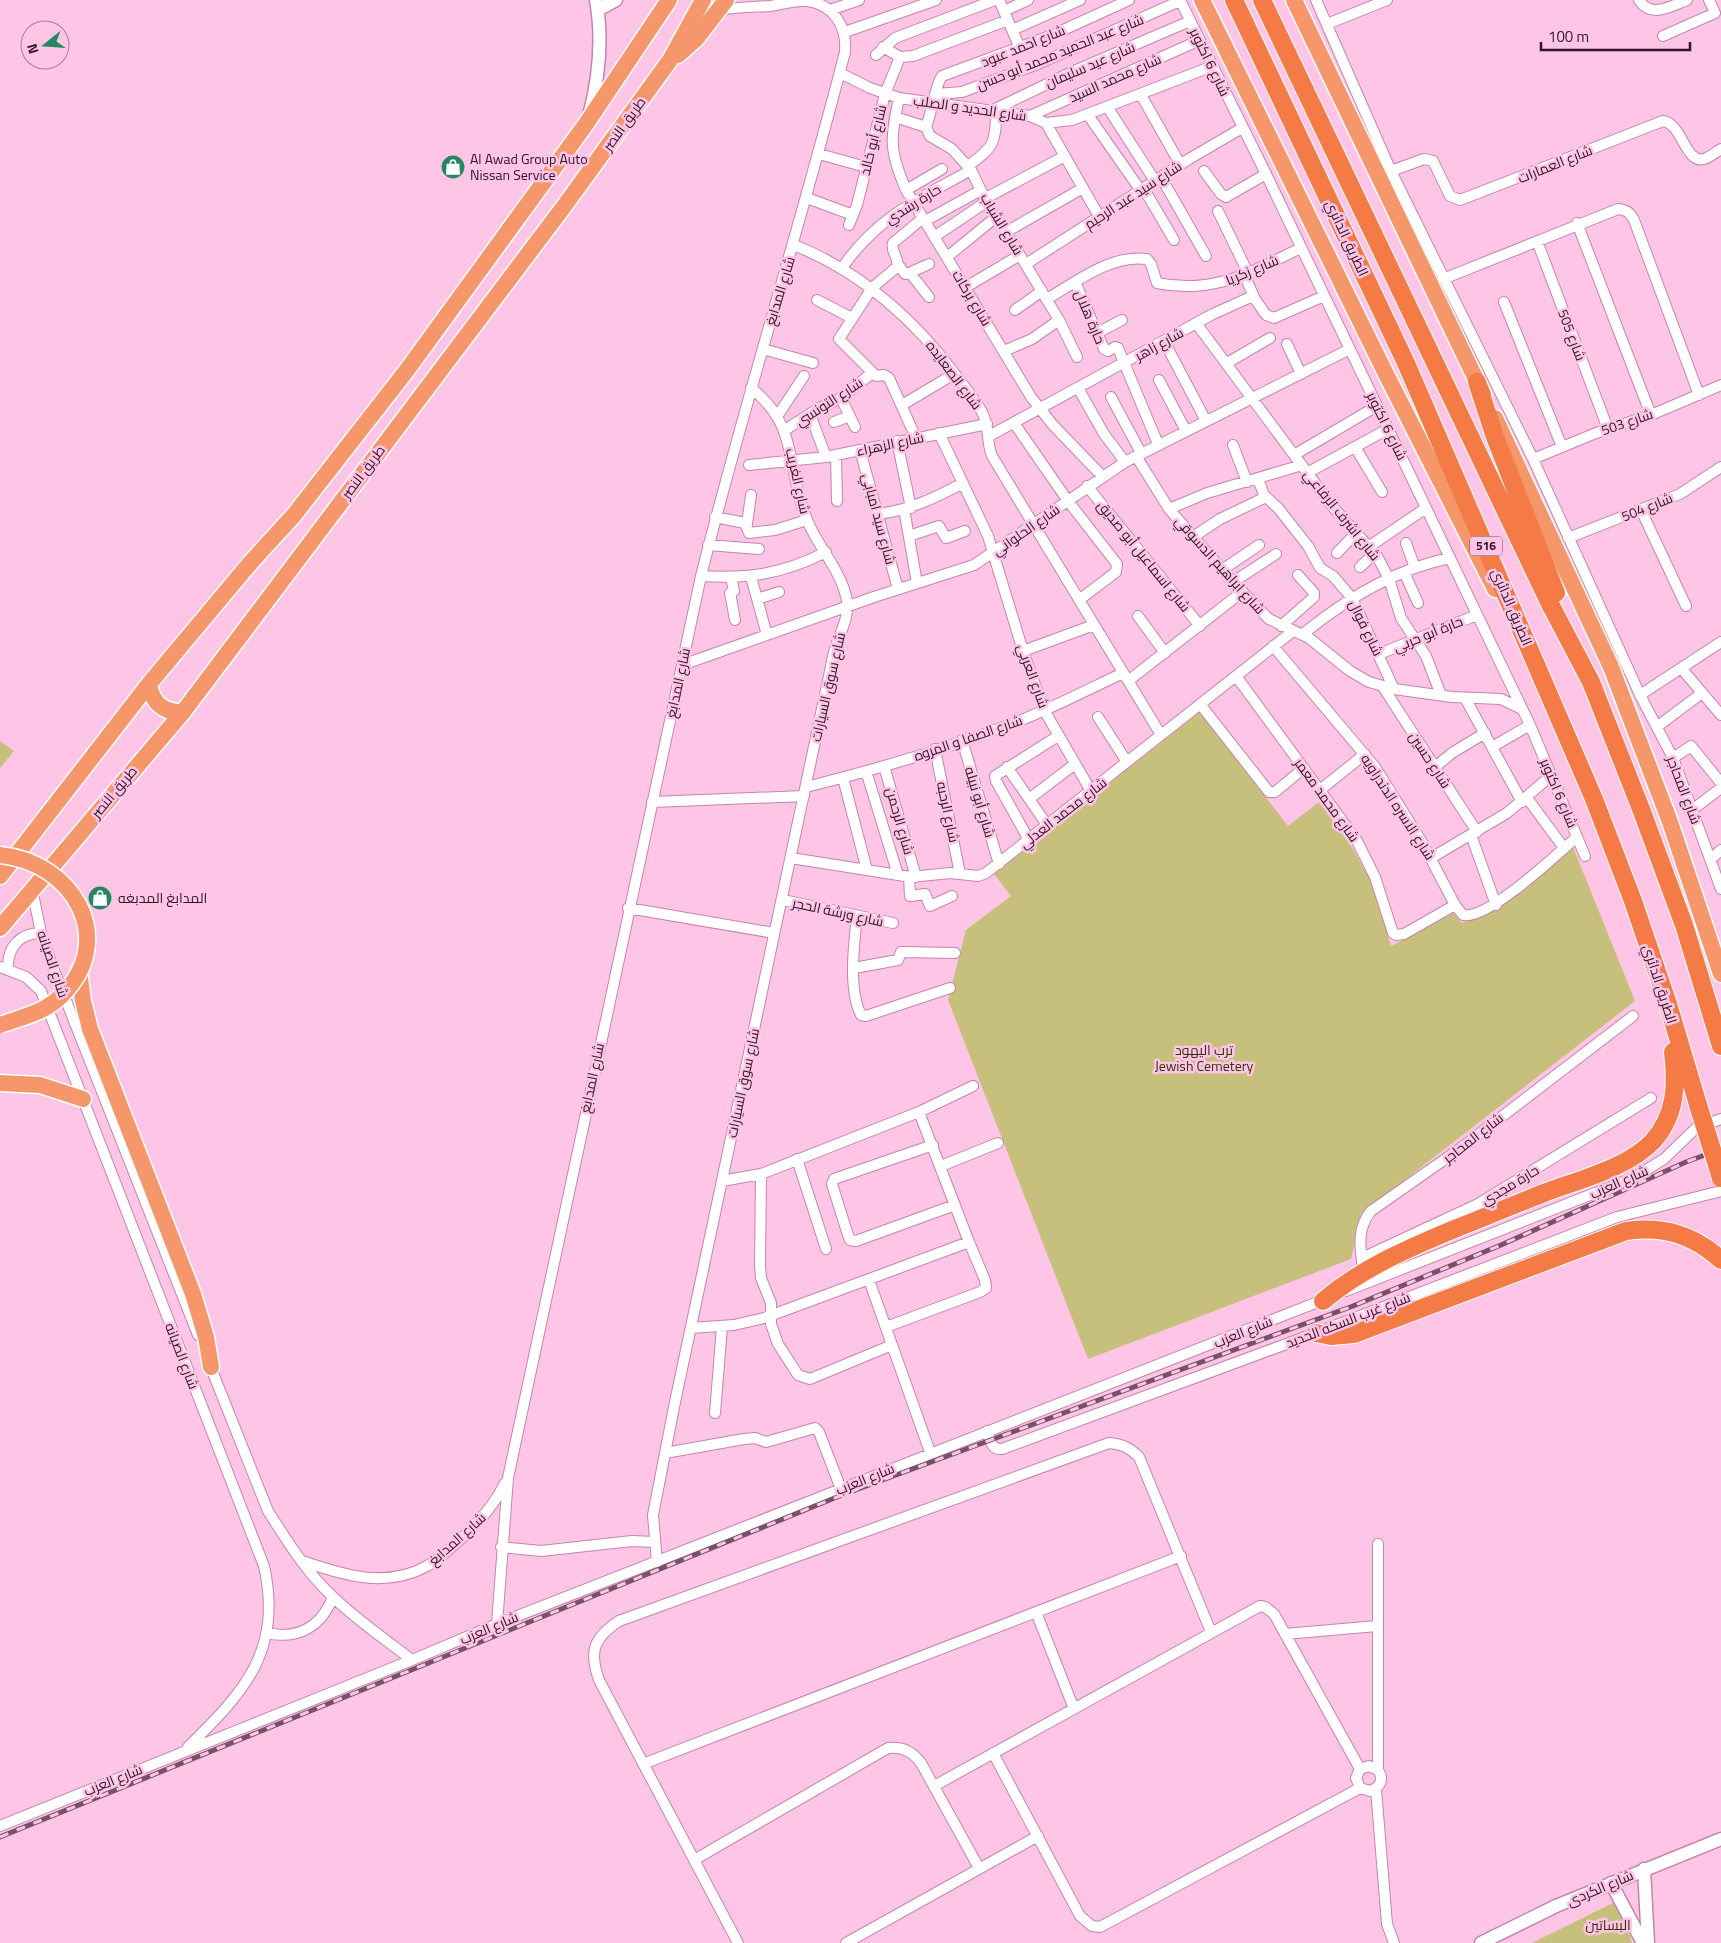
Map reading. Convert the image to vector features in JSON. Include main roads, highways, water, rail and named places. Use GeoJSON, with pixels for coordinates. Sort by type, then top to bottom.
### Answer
{"type":"FeatureCollection","features":[{"type":"Feature","properties":{"kind":"highway","name":"طريق النصر"},"geometry":{"type":"LineString","coordinates":[[0,876],[149,684],[300,509],[408,370],[586,124],[669,0]]}},
{"type":"Feature","properties":{"kind":"highway","name":"طريق النصر"},"geometry":{"type":"LineString","coordinates":[[0,928],[183,712],[559,212],[670,60],[703,0]]}},
{"type":"Feature","properties":{"kind":"highway"},"geometry":{"type":"LineString","coordinates":[[1202,0],[1386,374],[1551,699]]}},
{"type":"Feature","properties":{"kind":"highway","name":"الطريق الدائري"},"geometry":{"type":"LineString","coordinates":[[1234,0],[1406,363],[1594,799],[1633,901],[1668,1004],[1698,1108],[1721,1178]]}},
{"type":"Feature","properties":{"kind":"highway","name":"الطريق الدائري"},"geometry":{"type":"LineString","coordinates":[[1262,0],[1544,593],[1591,682],[1684,925],[1721,1046]]}},
{"type":"Feature","properties":{"kind":"highway"},"geometry":{"type":"LineString","coordinates":[[1294,0],[1528,485],[1611,667],[1670,822],[1721,974]]}},
{"type":"Feature","properties":{"kind":"highway"},"geometry":{"type":"LineString","coordinates":[[670,60],[696,38],[730,4]]}},
{"type":"Feature","properties":{"kind":"highway"},"geometry":{"type":"LineString","coordinates":[[1477,382],[1495,437],[1591,682]]}},
{"type":"Feature","properties":{"kind":"highway"},"geometry":{"type":"LineString","coordinates":[[149,684],[150,693],[159,706],[175,712],[183,712]]}},
{"type":"Feature","properties":{"kind":"highway"},"geometry":{"type":"LineString","coordinates":[[0,855],[22,858],[41,866],[58,877],[71,891],[80,908],[85,928],[85,950],[79,970],[68,989],[53,1003],[34,1014],[0,1024]]}},
{"type":"Feature","properties":{"kind":"highway"},"geometry":{"type":"LineString","coordinates":[[79,970],[83,1001],[90,1029],[198,1308],[211,1367]]}},
{"type":"Feature","properties":{"kind":"highway"},"geometry":{"type":"LineString","coordinates":[[1322,1300],[1363,1271],[1435,1237],[1615,1166],[1641,1152],[1661,1131],[1673,1104],[1676,1090],[1668,1004]]}},
{"type":"Feature","properties":{"kind":"highway"},"geometry":{"type":"LineString","coordinates":[[0,1083],[40,1085],[83,1100]]}},
{"type":"Feature","properties":{"kind":"highway"},"geometry":{"type":"LineString","coordinates":[[1316,1333],[1331,1336],[1354,1334],[1626,1231],[1661,1229],[1678,1233],[1695,1240],[1721,1260]]}},
{"type":"Feature","properties":{"kind":"railway"},"geometry":{"type":"LineString","coordinates":[[0,1837],[842,1495],[1353,1306],[1501,1245],[1686,1162],[1721,1149]]}},
{"type":"Feature","properties":{"kind":"place","name":"Al Awad Group Auto Nissan Service"},"geometry":{"type":"Point","coordinates":[453,167]}},
{"type":"Feature","properties":{"kind":"place","name":"المدابغ المدبغه"},"geometry":{"type":"Point","coordinates":[100,898]}},
{"type":"Feature","properties":{"kind":"park label","name":"ترب اليهود Jewish Cemetery"},"geometry":{"type":"Point","coordinates":[1204,1058]}},
{"type":"Feature","properties":{"kind":"park label","name":"البساتين"},"geometry":{"type":"Point","coordinates":[1608,1925]}}]}
